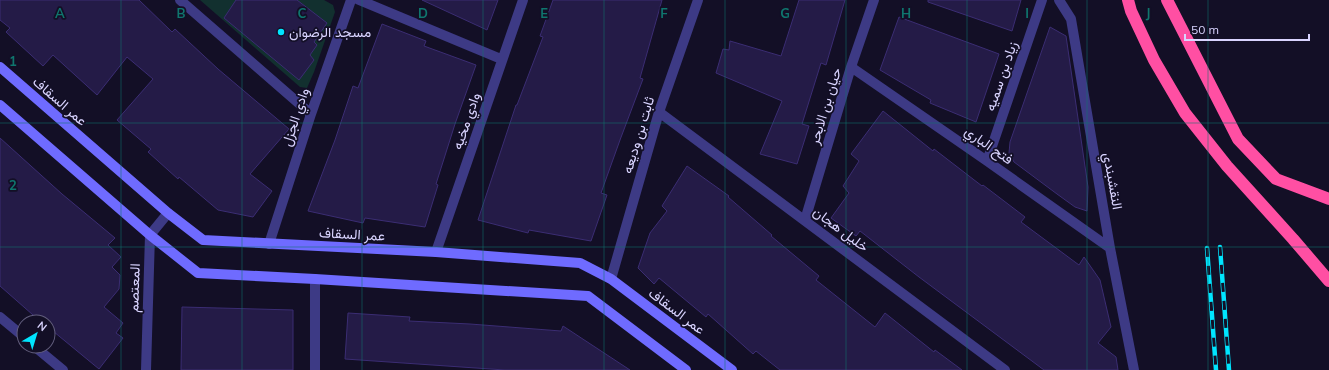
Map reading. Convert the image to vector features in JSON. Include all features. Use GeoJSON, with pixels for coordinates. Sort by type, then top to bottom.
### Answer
{"type":"FeatureCollection","features":[{"type":"Feature","properties":{"kind":"highway"},"geometry":{"type":"LineString","coordinates":[[1128,0],[1131,10],[1154,60],[1185,113],[1227,166],[1329,281]]}},
{"type":"Feature","properties":{"kind":"highway"},"geometry":{"type":"LineString","coordinates":[[1167,0],[1238,139],[1276,179],[1329,198]]}},
{"type":"Feature","properties":{"kind":"street"},"geometry":{"type":"LineString","coordinates":[[180,0],[310,114]]}},
{"type":"Feature","properties":{"kind":"street","name":"وادي الجزل"},"geometry":{"type":"LineString","coordinates":[[269,244],[310,114],[351,0]]}},
{"type":"Feature","properties":{"kind":"street"},"geometry":{"type":"LineString","coordinates":[[359,0],[501,59]]}},
{"type":"Feature","properties":{"kind":"street","name":"وادي مخيه"},"geometry":{"type":"LineString","coordinates":[[436,252],[501,59],[523,0]]}},
{"type":"Feature","properties":{"kind":"street","name":"ثابت بن وديعه"},"geometry":{"type":"LineString","coordinates":[[611,279],[659,112],[698,0]]}},
{"type":"Feature","properties":{"kind":"street","name":"حيان بن الابحر"},"geometry":{"type":"LineString","coordinates":[[805,220],[851,67],[874,0]]}},
{"type":"Feature","properties":{"kind":"street","name":"زياد بن سميه"},"geometry":{"type":"LineString","coordinates":[[987,161],[1042,0]]}},
{"type":"Feature","properties":{"kind":"street","name":"النقشبندي"},"geometry":{"type":"LineString","coordinates":[[1059,0],[1071,19],[1110,248],[1134,370]]}},
{"type":"Feature","properties":{"kind":"street","name":"عمر السقاف"},"geometry":{"type":"LineString","coordinates":[[0,67],[168,214],[203,240],[436,252],[580,263],[611,279],[732,370]]}},
{"type":"Feature","properties":{"kind":"street","name":"فتح الباري"},"geometry":{"type":"LineString","coordinates":[[851,67],[1110,248]]}},
{"type":"Feature","properties":{"kind":"street"},"geometry":{"type":"LineString","coordinates":[[0,105],[150,235],[198,273],[588,296],[686,370]]}},
{"type":"Feature","properties":{"kind":"street","name":"خليل هجان"},"geometry":{"type":"LineString","coordinates":[[659,112],[1006,370]]}},
{"type":"Feature","properties":{"kind":"street"},"geometry":{"type":"LineString","coordinates":[[150,235],[168,214]]}},
{"type":"Feature","properties":{"kind":"street","name":"المعتصم"},"geometry":{"type":"LineString","coordinates":[[146,370],[150,235]]}},
{"type":"Feature","properties":{"kind":"street"},"geometry":{"type":"LineString","coordinates":[[315,279],[316,370]]}},
{"type":"Feature","properties":{"kind":"street"},"geometry":{"type":"LineString","coordinates":[[0,317],[16,330]]}},
{"type":"Feature","properties":{"kind":"street"},"geometry":{"type":"LineString","coordinates":[[44,354],[63,370]]}},
{"type":"Feature","properties":{"kind":"green space","name":"مسجد الرضوان"},"geometry":{"type":"Polygon","coordinates":[[[200,0],[324,0],[333,5],[335,12],[307,88],[300,87],[200,0]]]}},
{"type":"Feature","properties":{"kind":"building"},"geometry":{"type":"Polygon","coordinates":[[[0,0],[139,0],[172,32],[175,29],[218,69],[289,129],[250,174],[272,191],[253,217],[218,210],[179,177],[178,179],[148,152],[151,149],[117,120],[153,79],[127,57],[97,95],[53,55],[43,66],[6,32],[10,28],[0,20],[0,0]]]}},
{"type":"Feature","properties":{"kind":"building","name":"مسجد الرضوان"},"geometry":{"type":"Polygon","coordinates":[[[236,0],[297,0],[327,23],[314,42],[317,45],[310,55],[314,60],[299,80],[224,18],[236,0]]]}},
{"type":"Feature","properties":{"kind":"building"},"geometry":{"type":"Polygon","coordinates":[[[422,0],[498,0],[487,30],[422,0]]]}},
{"type":"Feature","properties":{"kind":"building"},"geometry":{"type":"Polygon","coordinates":[[[553,0],[662,0],[640,78],[643,79],[601,193],[607,195],[591,241],[529,230],[528,233],[478,220],[516,105],[543,37],[540,36],[553,0]]]}},
{"type":"Feature","properties":{"kind":"building"},"geometry":{"type":"Polygon","coordinates":[[[799,0],[845,0],[826,65],[821,63],[802,124],[809,126],[797,164],[760,154],[782,101],[716,73],[723,49],[729,50],[730,41],[781,56],[799,0]]]}},
{"type":"Feature","properties":{"kind":"building"},"geometry":{"type":"Polygon","coordinates":[[[928,0],[1021,0],[1012,31],[928,2],[928,0]]]}},
{"type":"Feature","properties":{"kind":"building"},"geometry":{"type":"Polygon","coordinates":[[[899,17],[999,54],[976,122],[930,103],[931,100],[880,70],[899,17]]]}},
{"type":"Feature","properties":{"kind":"building"},"geometry":{"type":"Polygon","coordinates":[[[382,24],[426,41],[424,46],[476,65],[436,184],[438,185],[425,227],[365,218],[363,223],[308,211],[335,140],[353,86],[358,88],[382,24]]]}},
{"type":"Feature","properties":{"kind":"building"},"geometry":{"type":"Polygon","coordinates":[[[1050,27],[1066,36],[1088,187],[1087,211],[1075,207],[1057,194],[1014,162],[1009,153],[1010,142],[1050,27]]]}},
{"type":"Feature","properties":{"kind":"building"},"geometry":{"type":"Polygon","coordinates":[[[883,111],[933,151],[934,149],[1025,217],[1021,222],[1079,265],[1084,257],[1100,280],[1111,327],[1098,343],[1116,357],[1118,370],[1044,370],[860,231],[856,236],[831,218],[849,193],[843,186],[859,161],[851,154],[883,111]]]}},
{"type":"Feature","properties":{"kind":"building"},"geometry":{"type":"Polygon","coordinates":[[[0,138],[62,194],[115,238],[108,245],[121,257],[112,267],[120,275],[119,289],[104,307],[123,323],[116,333],[123,338],[99,369],[56,334],[56,314],[32,314],[0,286],[0,138]]]}},
{"type":"Feature","properties":{"kind":"building"},"geometry":{"type":"Polygon","coordinates":[[[687,166],[729,196],[728,197],[772,235],[771,236],[819,276],[816,280],[875,327],[885,313],[934,352],[935,350],[962,370],[780,370],[756,351],[753,354],[708,314],[706,317],[659,278],[654,284],[638,268],[650,233],[667,211],[662,206],[687,166]]]}},
{"type":"Feature","properties":{"kind":"building"},"geometry":{"type":"Polygon","coordinates":[[[182,307],[293,310],[293,370],[181,370],[182,307]]]}},
{"type":"Feature","properties":{"kind":"building"},"geometry":{"type":"Polygon","coordinates":[[[348,313],[410,317],[409,321],[561,331],[563,326],[630,370],[505,370],[345,359],[348,313]]]}},
{"type":"Feature","properties":{"kind":"railway"},"geometry":{"type":"LineString","coordinates":[[1220,247],[1229,370]]}},
{"type":"Feature","properties":{"kind":"railway"},"geometry":{"type":"LineString","coordinates":[[1207,248],[1216,370]]}},
{"type":"Feature","properties":{"kind":"place","name":"مسجد الرضوان"},"geometry":{"type":"Point","coordinates":[281,32]}}]}
